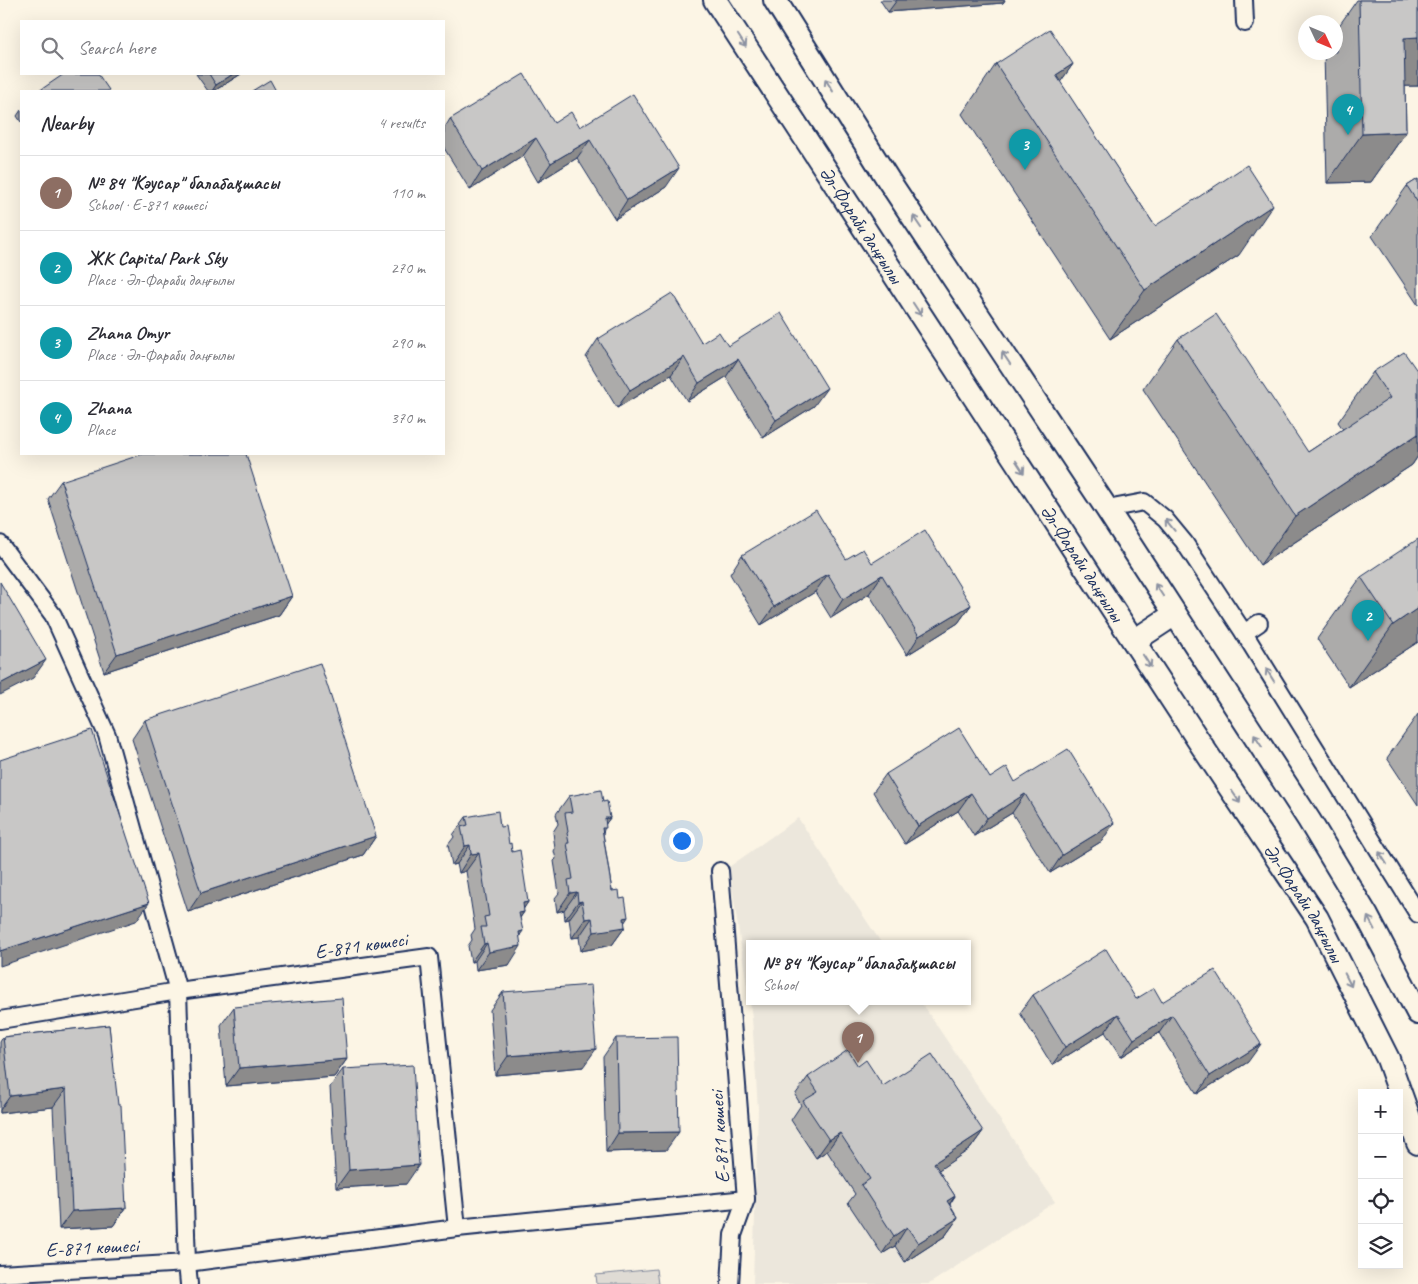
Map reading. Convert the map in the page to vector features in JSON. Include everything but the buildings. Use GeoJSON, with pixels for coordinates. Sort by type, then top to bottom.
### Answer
{"type":"FeatureCollection","features":[{"type":"Feature","properties":{"kind":"main road","name":"Әл-Фараби даңғылы"},"geometry":{"type":"LineString","coordinates":[[715,0],[1317,918],[1388,1059],[1418,1143]]}},
{"type":"Feature","properties":{"kind":"main road"},"geometry":{"type":"LineString","coordinates":[[776,0],[889,181],[1107,509],[1309,820],[1367,916],[1418,1013]]}},
{"type":"Feature","properties":{"kind":"main road"},"geometry":{"type":"LineString","coordinates":[[1134,641],[1175,614]]}},
{"type":"Feature","properties":{"kind":"street"},"geometry":{"type":"LineString","coordinates":[[1244,0],[1245,23]]}},
{"type":"Feature","properties":{"kind":"street"},"geometry":{"type":"LineString","coordinates":[[1107,509],[1144,502],[1165,519],[1184,542],[1244,633],[1418,914]]}},
{"type":"Feature","properties":{"kind":"street"},"geometry":{"type":"LineString","coordinates":[[0,544],[53,615],[107,734],[178,991],[189,1284]]}},
{"type":"Feature","properties":{"kind":"street"},"geometry":{"type":"LineString","coordinates":[[1244,633],[1259,623]]}},
{"type":"Feature","properties":{"kind":"street","name":"Е-871 көшесі"},"geometry":{"type":"LineString","coordinates":[[0,1274],[187,1263],[456,1228],[746,1199],[720,871]]}},
{"type":"Feature","properties":{"kind":"street","name":"Е-871 көшесі"},"geometry":{"type":"LineString","coordinates":[[0,1020],[178,991],[429,957],[456,1228]]}},
{"type":"Feature","properties":{"kind":"street"},"geometry":{"type":"LineString","coordinates":[[730,1284],[733,1235],[746,1199]]}},
{"type":"Feature","properties":{"kind":"shaded area"},"geometry":{"type":"Polygon","coordinates":[[[798,818],[879,940],[746,940],[746,980],[729,867],[798,818]]]}},
{"type":"Feature","properties":{"kind":"shaded area"},"geometry":{"type":"Polygon","coordinates":[[[750,1005],[923,1005],[1055,1202],[929,1284],[753,1284],[758,1109],[750,1005]]]}},
{"type":"Feature","properties":{"kind":"shaded area"},"geometry":{"type":"Polygon","coordinates":[[[656,1269],[658,1284],[597,1284],[596,1275],[656,1269]]]}},
{"type":"Feature","properties":{"kind":"place","name":"Zhana"},"geometry":{"type":"Point","coordinates":[1348,135]}},
{"type":"Feature","properties":{"kind":"place","name":"Zhana Omyr"},"geometry":{"type":"Point","coordinates":[1025,170]}},
{"type":"Feature","properties":{"kind":"place","name":"ЖК Capital Park Sky"},"geometry":{"type":"Point","coordinates":[1368,641]}},
{"type":"Feature","properties":{"kind":"place","name":"№ 84 \"Кәусар\" балабақшасы"},"geometry":{"type":"Point","coordinates":[858,1063]}}]}
